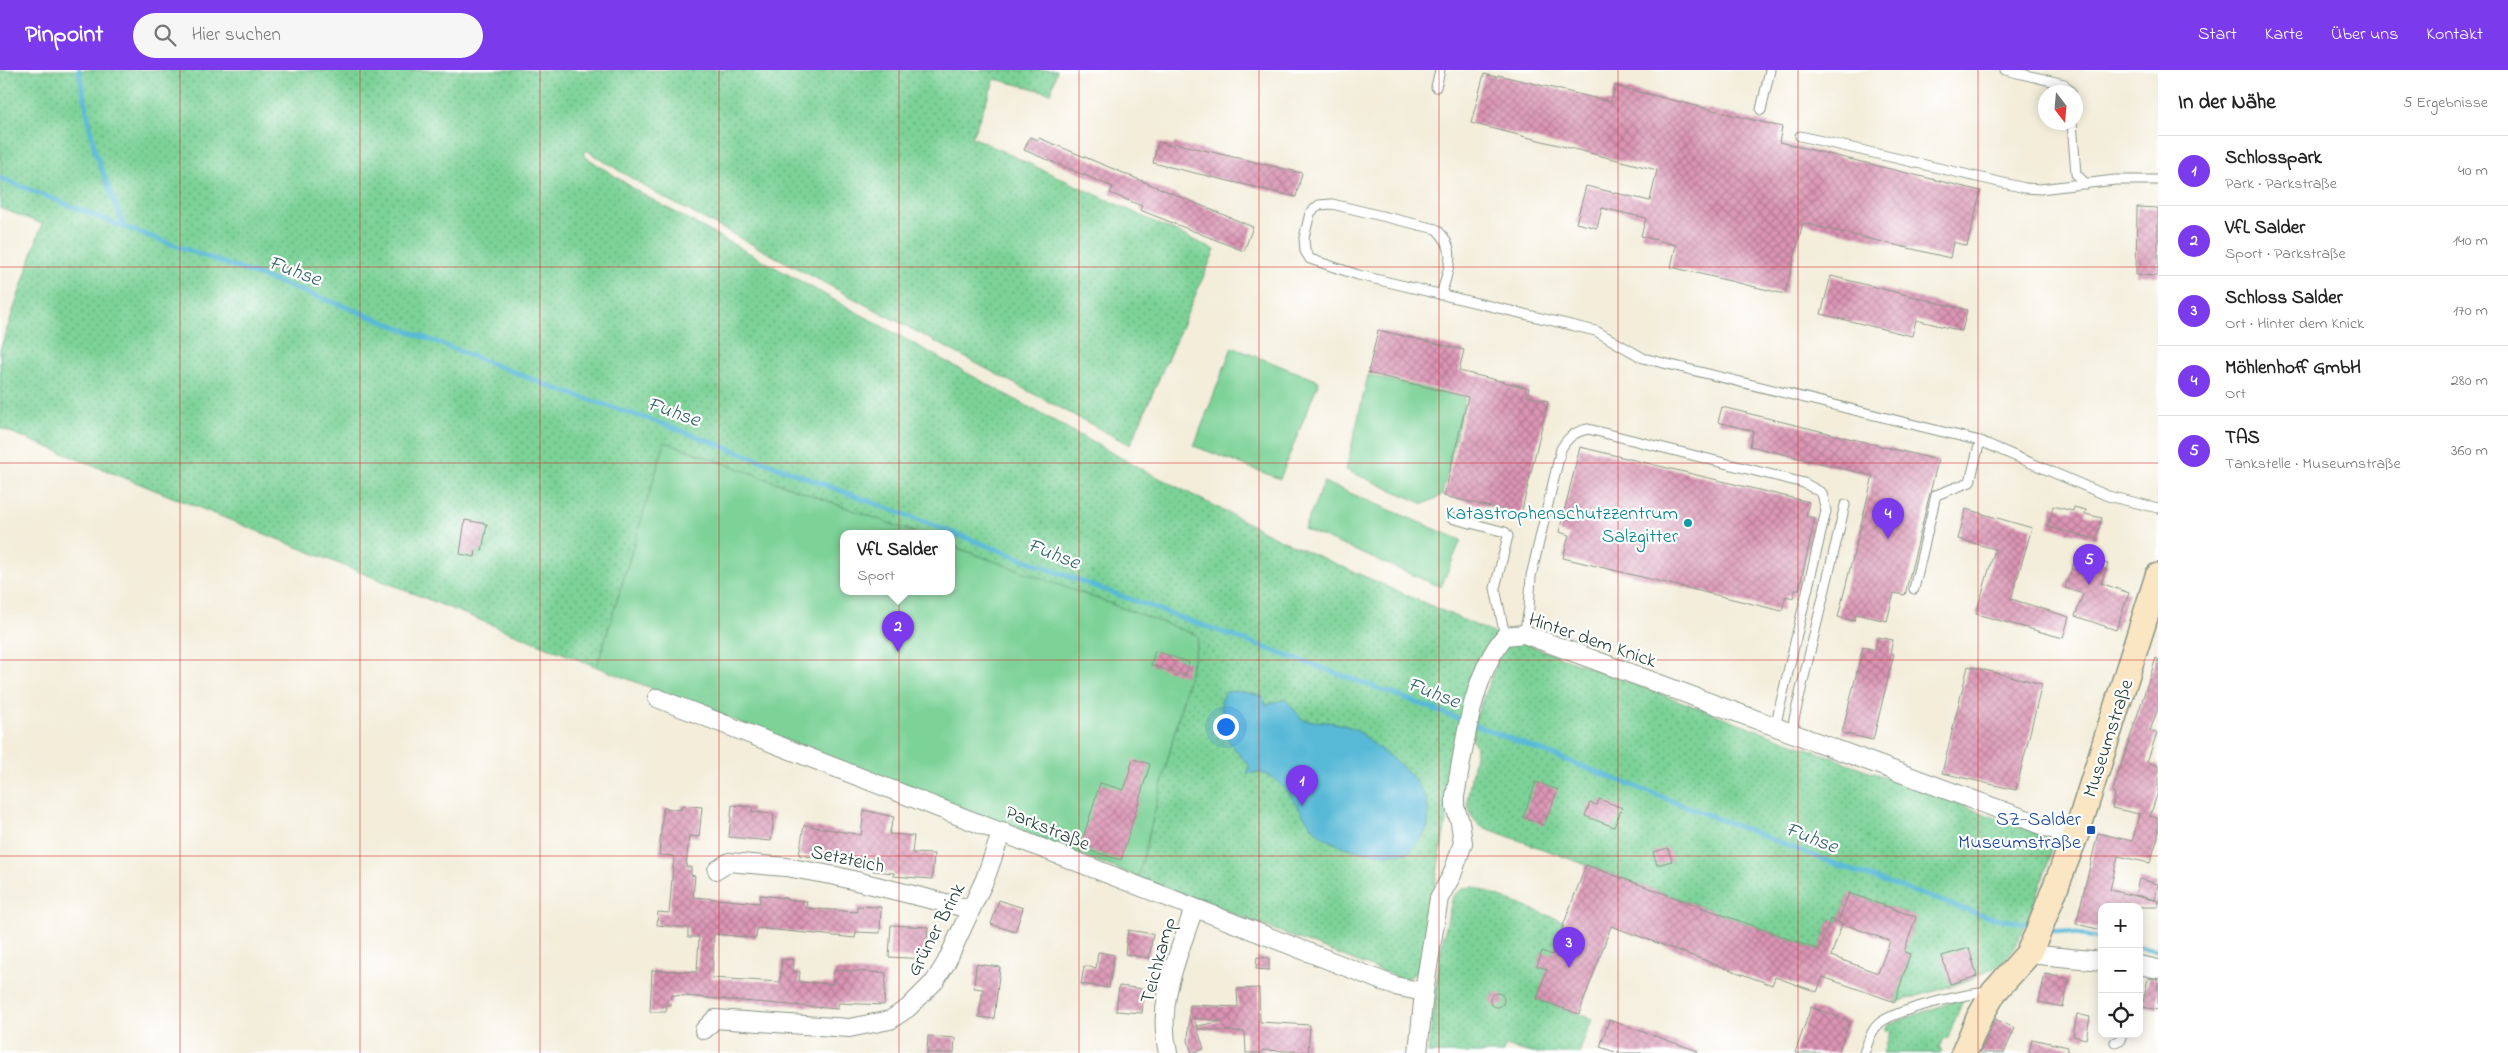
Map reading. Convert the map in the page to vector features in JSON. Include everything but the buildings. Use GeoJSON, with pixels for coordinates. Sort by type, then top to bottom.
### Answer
{"type":"FeatureCollection","features":[{"type":"Feature","properties":{"kind":"main road","name":"Museumstraße"},"geometry":{"type":"LineString","coordinates":[[1964,1053],[1979,1018],[1994,992],[2036,936],[2074,836],[2158,576]]}},
{"type":"Feature","properties":{"kind":"street","name":"Hinter dem Knick"},"geometry":{"type":"LineString","coordinates":[[1418,1053],[1424,992],[1438,898],[1452,875],[1462,843],[1460,822],[1455,807],[1455,796],[1466,737],[1471,714],[1494,649],[1505,636],[1524,634],[2074,836]]}},
{"type":"Feature","properties":{"kind":"street","name":"Parkstraße"},"geometry":{"type":"LineString","coordinates":[[657,698],[1396,986],[1424,992]]}},
{"type":"Feature","properties":{"kind":"street","name":"Grüner Brink"},"geometry":{"type":"LineString","coordinates":[[704,1030],[715,1019],[849,1028],[890,1020],[922,997],[935,982],[985,879],[1002,831]]}},
{"type":"Feature","properties":{"kind":"street","name":"Setzteich"},"geometry":{"type":"LineString","coordinates":[[716,870],[729,862],[786,868],[836,876],[970,909]]}},
{"type":"Feature","properties":{"kind":"street","name":"Teichkamp"},"geometry":{"type":"LineString","coordinates":[[1168,1053],[1164,1023],[1164,1002],[1175,961],[1194,908]]}},
{"type":"Feature","properties":{"kind":"street"},"geometry":{"type":"LineString","coordinates":[[2036,936],[2098,959]]}},
{"type":"Feature","properties":{"kind":"street"},"geometry":{"type":"LineString","coordinates":[[2143,966],[2158,969]]}},
{"type":"Feature","properties":{"kind":"lane"},"geometry":{"type":"LineString","coordinates":[[1436,88],[1440,70]]}},
{"type":"Feature","properties":{"kind":"lane"},"geometry":{"type":"LineString","coordinates":[[1760,110],[1770,70]]}},
{"type":"Feature","properties":{"kind":"lane"},"geometry":{"type":"LineString","coordinates":[[2005,70],[2065,85]]}},
{"type":"Feature","properties":{"kind":"lane"},"geometry":{"type":"LineString","coordinates":[[2073,130],[2076,174],[2086,184]]}},
{"type":"Feature","properties":{"kind":"lane"},"geometry":{"type":"LineString","coordinates":[[1800,136],[2025,188],[2040,189],[2115,180],[2158,180]]}},
{"type":"Feature","properties":{"kind":"lane"},"geometry":{"type":"LineString","coordinates":[[1441,295],[1450,261],[1450,247],[1436,229],[1332,204],[1319,205],[1310,213],[1304,238],[1305,251],[1310,259],[1358,276],[1596,332],[1644,358],[1980,441],[2108,496],[2158,508]]}},
{"type":"Feature","properties":{"kind":"lane"},"geometry":{"type":"LineString","coordinates":[[1524,634],[1529,608],[1531,576],[1561,449],[1568,437],[1577,431],[1588,430],[1804,482],[1822,494],[1826,511],[1775,727]]}},
{"type":"Feature","properties":{"kind":"lane"},"geometry":{"type":"LineString","coordinates":[[1914,589],[1936,495],[1970,482],[1980,441]]}},
{"type":"Feature","properties":{"kind":"lane"},"geometry":{"type":"LineString","coordinates":[[1793,734],[1794,719],[1845,505]]}},
{"type":"Feature","properties":{"kind":"lane"},"geometry":{"type":"LineString","coordinates":[[1451,518],[1505,532],[1508,536],[1494,588],[1505,636]]}},
{"type":"Feature","properties":{"kind":"lane"},"geometry":{"type":"LineString","coordinates":[[1864,1053],[1876,1027],[1888,1019],[1928,1004],[1969,994],[1994,992]]}},
{"type":"Feature","properties":{"kind":"lane"},"geometry":{"type":"LineString","coordinates":[[2114,1042],[2121,1038]]}},
{"type":"Feature","properties":{"kind":"green space"},"geometry":{"type":"Polygon","coordinates":[[[0,70],[1057,70],[1051,93],[995,79],[972,137],[1215,250],[1130,445],[657,194],[586,150],[583,155],[642,194],[1136,466],[1277,538],[1500,636],[1464,716],[1421,967],[1410,976],[1404,978],[1397,977],[1138,877],[1199,636],[955,547],[955,530],[908,530],[665,442],[597,667],[0,428],[0,350],[42,224],[0,208],[0,70]]]}},
{"type":"Feature","properties":{"kind":"green space"},"geometry":{"type":"Polygon","coordinates":[[[1232,347],[1319,381],[1280,479],[1194,446],[1232,347]]]}},
{"type":"Feature","properties":{"kind":"green space"},"geometry":{"type":"Polygon","coordinates":[[[1368,375],[1465,398],[1442,495],[1424,504],[1346,470],[1368,375]]]}},
{"type":"Feature","properties":{"kind":"green space"},"geometry":{"type":"Polygon","coordinates":[[[665,442],[908,530],[840,530],[840,595],[955,595],[955,547],[1199,636],[1138,877],[597,667],[665,442]]]}},
{"type":"Feature","properties":{"kind":"green space"},"geometry":{"type":"Polygon","coordinates":[[[1324,482],[1461,540],[1441,587],[1304,529],[1324,482]]]}},
{"type":"Feature","properties":{"kind":"green space"},"geometry":{"type":"Polygon","coordinates":[[[1515,640],[2047,837],[2054,845],[2039,890],[2019,939],[2003,961],[1981,975],[1895,1003],[1910,954],[1904,951],[1916,917],[1849,893],[1838,922],[1830,919],[1819,950],[1480,826],[1472,817],[1467,802],[1476,747],[1472,740],[1475,719],[1503,647],[1515,640]]]}},
{"type":"Feature","properties":{"kind":"green space"},"geometry":{"type":"Polygon","coordinates":[[[1474,887],[1565,922],[1552,955],[1542,952],[1537,966],[1547,969],[1537,999],[1592,1019],[1579,1053],[1532,1053],[1505,1046],[1503,1053],[1428,1053],[1441,948],[1453,896],[1463,888],[1474,887]]]}},
{"type":"Feature","properties":{"kind":"green space"},"geometry":{"type":"Polygon","coordinates":[[[1964,998],[1947,1039],[1943,1038],[1939,1048],[1943,1050],[1941,1053],[1883,1053],[1891,1031],[1884,1029],[1889,1024],[1964,998]]]}},
{"type":"Feature","properties":{"kind":"water"},"geometry":{"type":"Polygon","coordinates":[[[1237,691],[1262,696],[1266,705],[1285,699],[1303,720],[1334,723],[1352,728],[1400,765],[1416,781],[1426,801],[1428,825],[1420,840],[1408,853],[1386,854],[1364,852],[1341,846],[1322,836],[1289,795],[1271,777],[1260,773],[1247,774],[1250,766],[1230,743],[1224,729],[1221,699],[1226,692],[1237,691]]]}},
{"type":"Feature","properties":{"kind":"waterway"},"geometry":{"type":"LineString","coordinates":[[79,70],[95,152],[124,227]]}},
{"type":"Feature","properties":{"kind":"waterway","name":"Fuhse"},"geometry":{"type":"LineString","coordinates":[[0,178],[124,227],[338,304],[557,389],[669,426],[946,530]]}},
{"type":"Feature","properties":{"kind":"waterway","name":"Fuhse"},"geometry":{"type":"LineString","coordinates":[[955,534],[1113,593],[1405,698],[1859,873],[1985,916],[2033,925]]}},
{"type":"Feature","properties":{"kind":"waterway","name":"Fuhse"},"geometry":{"type":"LineString","coordinates":[[2046,928],[2098,938]]}},
{"type":"Feature","properties":{"kind":"waterway","name":"Fuhse"},"geometry":{"type":"LineString","coordinates":[[2143,948],[2158,950]]}},
{"type":"Feature","properties":{"kind":"place","name":"Katastrophenschutzzentrum Salzgitter"},"geometry":{"type":"Point","coordinates":[1688,523]}},
{"type":"Feature","properties":{"kind":"place","name":"Möhlenhoff GmbH"},"geometry":{"type":"Point","coordinates":[1888,539]}},
{"type":"Feature","properties":{"kind":"place","name":"TAS"},"geometry":{"type":"Point","coordinates":[2089,585]}},
{"type":"Feature","properties":{"kind":"place","name":"VfL Salder"},"geometry":{"type":"Point","coordinates":[898,652]}},
{"type":"Feature","properties":{"kind":"place","name":"Schlosspark"},"geometry":{"type":"Point","coordinates":[1302,806]}},
{"type":"Feature","properties":{"kind":"place","name":"SZ-Salder Museumstraße"},"geometry":{"type":"Point","coordinates":[2091,830]}},
{"type":"Feature","properties":{"kind":"place","name":"Schloss Salder"},"geometry":{"type":"Point","coordinates":[1569,968]}}]}
